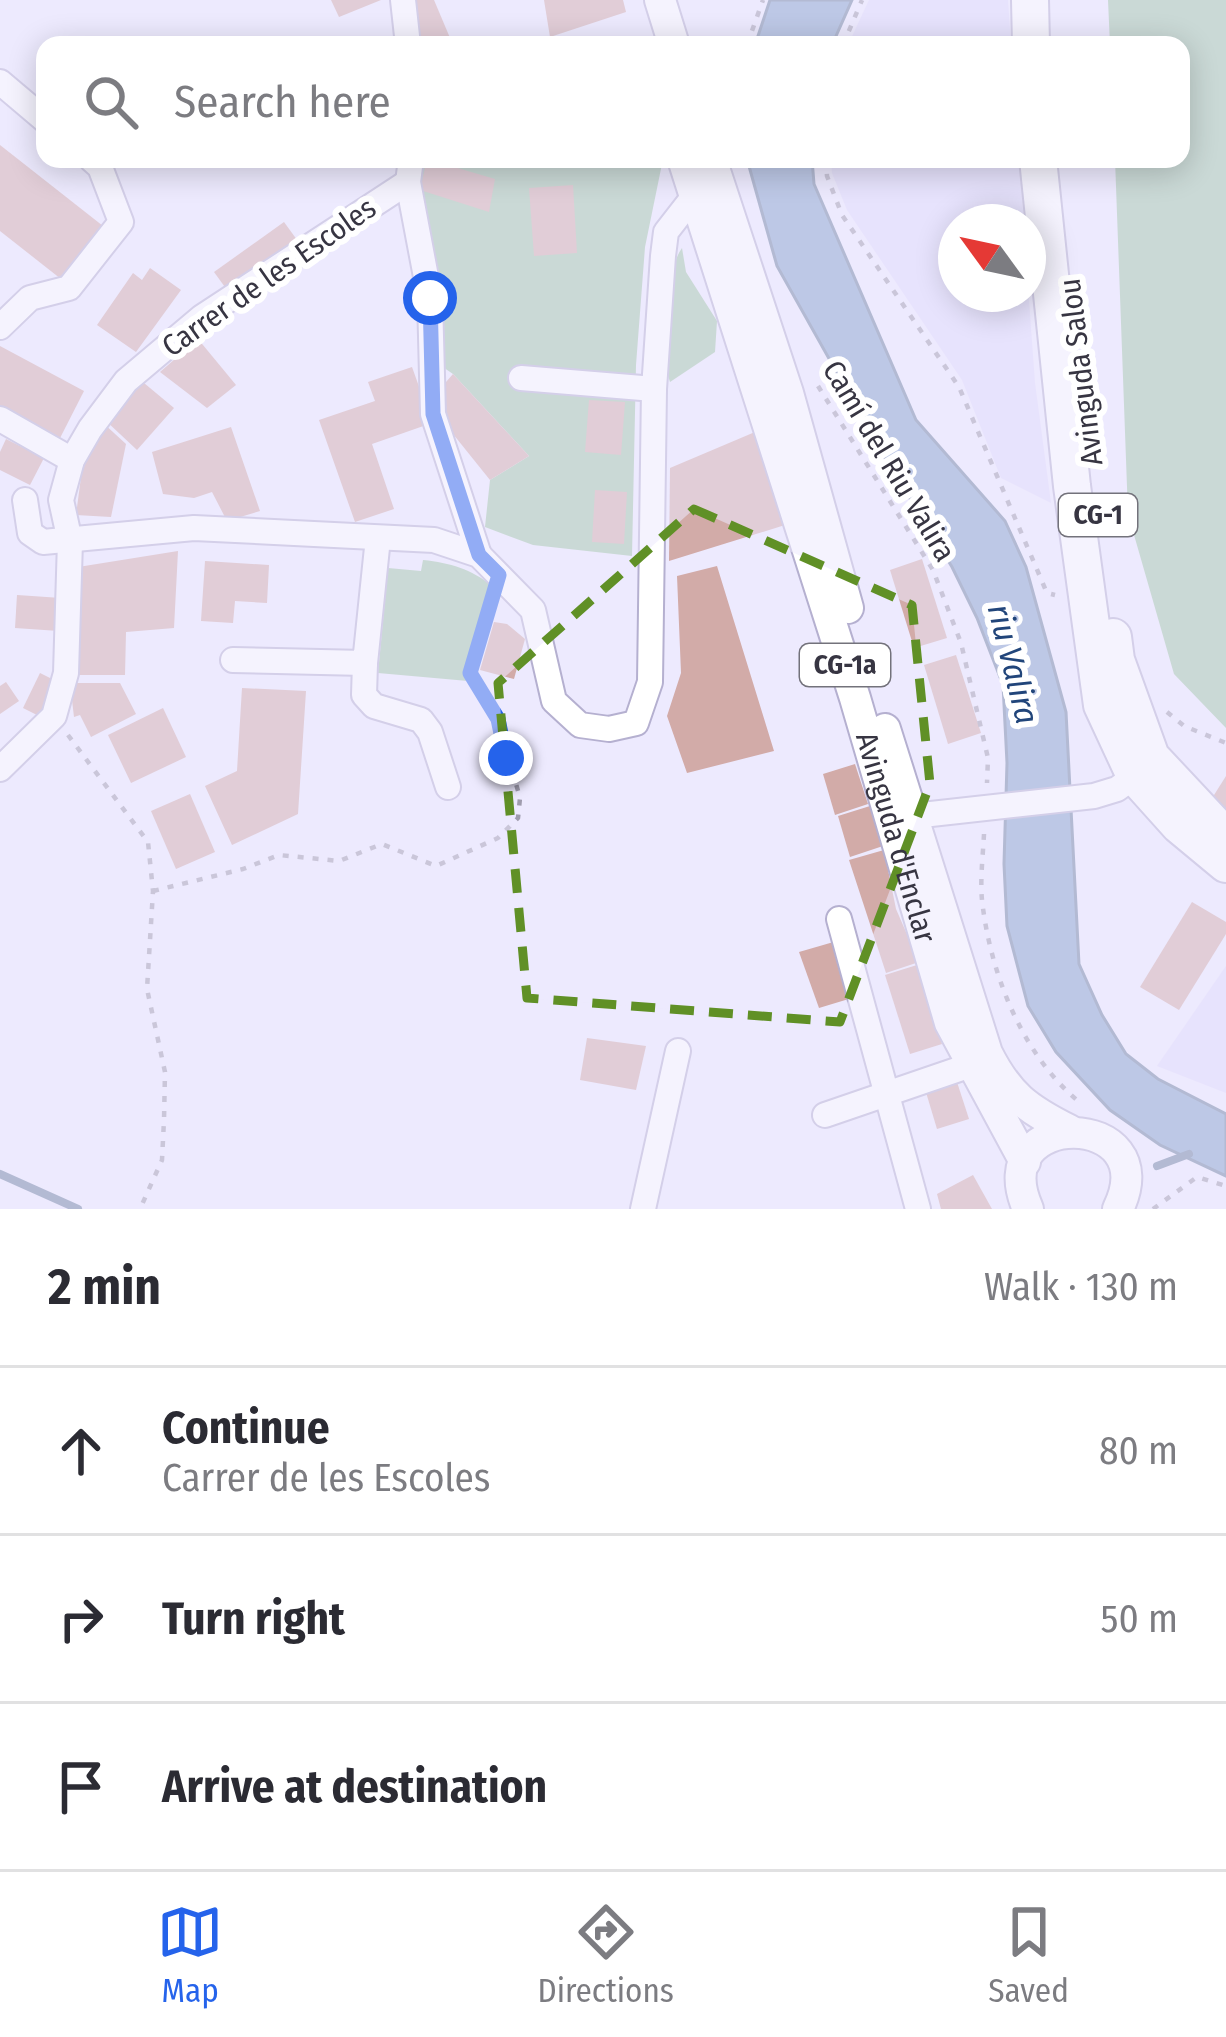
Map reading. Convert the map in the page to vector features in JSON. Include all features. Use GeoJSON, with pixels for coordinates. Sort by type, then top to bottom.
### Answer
{"type":"FeatureCollection","features":[{"type":"Feature","properties":{"kind":"highway"},"geometry":{"type":"LineString","coordinates":[[1030,0],[1031,36]]}},
{"type":"Feature","properties":{"kind":"highway"},"geometry":{"type":"LineString","coordinates":[[1048,0],[1048,36]]}},
{"type":"Feature","properties":{"kind":"highway","name":"CG-1"},"geometry":{"type":"LineString","coordinates":[[1039,168],[1102,705],[1135,776],[1179,825],[1226,863]]}},
{"type":"Feature","properties":{"kind":"highway","name":"Avinguda Salou"},"geometry":{"type":"LineString","coordinates":[[1057,168],[1116,660],[1151,757],[1226,837]]}},
{"type":"Feature","properties":{"kind":"main road"},"geometry":{"type":"LineString","coordinates":[[647,0],[655,36]]}},
{"type":"Feature","properties":{"kind":"main road"},"geometry":{"type":"LineString","coordinates":[[660,0],[671,36]]}},
{"type":"Feature","properties":{"kind":"main road","name":"Avinguda d'Enclar"},"geometry":{"type":"LineString","coordinates":[[686,168],[855,698],[950,1024],[1025,1162]]}},
{"type":"Feature","properties":{"kind":"main road","name":"Avinguda d'Enclar"},"geometry":{"type":"LineString","coordinates":[[714,168],[788,394],[913,816]]}},
{"type":"Feature","properties":{"kind":"main road","name":"CG-1a"},"geometry":{"type":"LineString","coordinates":[[913,816],[987,1053],[1001,1082],[1028,1109],[1081,1122],[1116,1153],[1126,1178],[1118,1209]]}},
{"type":"Feature","properties":{"kind":"main road"},"geometry":{"type":"LineString","coordinates":[[1025,1162],[1046,1138],[1081,1122]]}},
{"type":"Feature","properties":{"kind":"main road","name":"CG-1a"},"geometry":{"type":"LineString","coordinates":[[1025,1162],[1021,1186],[1028,1209]]}},
{"type":"Feature","properties":{"kind":"street"},"geometry":{"type":"LineString","coordinates":[[404,0],[407,36]]}},
{"type":"Feature","properties":{"kind":"street"},"geometry":{"type":"LineString","coordinates":[[0,82],[36,112]]}},
{"type":"Feature","properties":{"kind":"street"},"geometry":{"type":"LineString","coordinates":[[0,327],[30,298],[69,288],[121,222],[100,168]]}},
{"type":"Feature","properties":{"kind":"street","name":"Carrer de les Escoles"},"geometry":{"type":"LineString","coordinates":[[479,555],[433,414],[430,298],[410,170],[202,316],[126,381],[72,460],[61,500],[70,541],[194,527],[434,540],[479,555],[533,610],[554,700],[580,725],[610,729],[636,723],[650,682],[654,389],[666,232],[694,196]]}},
{"type":"Feature","properties":{"kind":"street"},"geometry":{"type":"LineString","coordinates":[[521,378],[654,389]]}},
{"type":"Feature","properties":{"kind":"street"},"geometry":{"type":"LineString","coordinates":[[0,419],[72,460]]}},
{"type":"Feature","properties":{"kind":"street"},"geometry":{"type":"LineString","coordinates":[[0,769],[54,716],[66,673],[70,541],[43,542],[30,533],[25,500]]}},
{"type":"Feature","properties":{"kind":"street"},"geometry":{"type":"LineString","coordinates":[[378,538],[364,695],[374,706],[422,720],[448,787]]}},
{"type":"Feature","properties":{"kind":"street"},"geometry":{"type":"LineString","coordinates":[[232,660],[365,663]]}},
{"type":"Feature","properties":{"kind":"street"},"geometry":{"type":"LineString","coordinates":[[913,816],[1094,796],[1117,789],[1135,776]]}},
{"type":"Feature","properties":{"kind":"street"},"geometry":{"type":"LineString","coordinates":[[839,920],[918,1209]]}},
{"type":"Feature","properties":{"kind":"street"},"geometry":{"type":"LineString","coordinates":[[644,1209],[678,1051]]}},
{"type":"Feature","properties":{"kind":"street"},"geometry":{"type":"LineString","coordinates":[[825,1115],[971,1065]]}},
{"type":"Feature","properties":{"kind":"path"},"geometry":{"type":"LineString","coordinates":[[751,36],[763,0]]}},
{"type":"Feature","properties":{"kind":"path"},"geometry":{"type":"LineString","coordinates":[[847,36],[862,0]]}},
{"type":"Feature","properties":{"kind":"path"},"geometry":{"type":"LineString","coordinates":[[827,168],[842,215],[959,387],[1047,593],[1062,597]]}},
{"type":"Feature","properties":{"kind":"path","name":"Camí del Riu Valira"},"geometry":{"type":"LineString","coordinates":[[815,382],[933,570],[962,643],[988,758],[986,793]]}},
{"type":"Feature","properties":{"kind":"path"},"geometry":{"type":"LineString","coordinates":[[153,891],[280,855],[339,861],[382,844],[436,866],[498,838],[518,818],[520,798],[498,719],[470,673],[499,575]]}},
{"type":"Feature","properties":{"kind":"path"},"geometry":{"type":"LineString","coordinates":[[1160,705],[1184,726],[1226,742]]}},
{"type":"Feature","properties":{"kind":"path"},"geometry":{"type":"LineString","coordinates":[[54,716],[148,842],[153,891],[147,989],[165,1072],[162,1160],[141,1207]]}},
{"type":"Feature","properties":{"kind":"path"},"geometry":{"type":"LineString","coordinates":[[984,834],[982,900],[1002,985],[1021,1031],[1081,1122]]}},
{"type":"Feature","properties":{"kind":"path"},"geometry":{"type":"LineString","coordinates":[[1153,1209],[1198,1177],[1226,1186]]}},
{"type":"Feature","properties":{"kind":"highlighted area"},"geometry":{"type":"Polygon","coordinates":[[[694,509],[912,605],[930,784],[840,1022],[527,998],[498,683],[694,509]]]}},
{"type":"Feature","properties":{"kind":"shaded area"},"geometry":{"type":"Polygon","coordinates":[[[869,0],[1008,0],[1010,36],[852,36],[869,0]]]}},
{"type":"Feature","properties":{"kind":"shaded area"},"geometry":{"type":"Polygon","coordinates":[[[832,168],[1020,168],[1023,204],[938,204],[938,312],[1030,312],[1051,503],[1001,478],[962,380],[847,210],[832,168]]]}},
{"type":"Feature","properties":{"kind":"shaded area"},"geometry":{"type":"Polygon","coordinates":[[[1226,966],[1226,1093],[1157,1066],[1226,966]]]}},
{"type":"Feature","properties":{"kind":"green space"},"geometry":{"type":"Polygon","coordinates":[[[1108,0],[1226,0],[1226,728],[1174,674],[1128,514],[1115,168],[1190,168],[1190,36],[1110,36],[1108,0]]]}},
{"type":"Feature","properties":{"kind":"green space"},"geometry":{"type":"Polygon","coordinates":[[[418,168],[661,168],[645,247],[636,365],[632,556],[533,545],[485,527],[490,480],[529,456],[453,374],[437,363],[418,168]]]}},
{"type":"Feature","properties":{"kind":"green space"},"geometry":{"type":"Polygon","coordinates":[[[682,248],[686,272],[717,321],[715,352],[670,382],[665,337],[674,266],[682,248]]]}},
{"type":"Feature","properties":{"kind":"green space"},"geometry":{"type":"Polygon","coordinates":[[[423,560],[460,568],[493,586],[465,671],[468,681],[378,673],[388,568],[421,571],[423,560]]]}},
{"type":"Feature","properties":{"kind":"water"},"geometry":{"type":"Polygon","coordinates":[[[770,0],[852,0],[836,36],[758,36],[770,0]]]}},
{"type":"Feature","properties":{"kind":"water","name":"riu Valira"},"geometry":{"type":"Polygon","coordinates":[[[750,168],[813,168],[814,184],[916,420],[1005,521],[1026,567],[1066,712],[1079,964],[1126,1054],[1158,1079],[1226,1114],[1226,1176],[1160,1145],[1110,1110],[1056,1052],[1028,1006],[1007,926],[1003,685],[952,567],[777,266],[750,168]]]}},
{"type":"Feature","properties":{"kind":"building"},"geometry":{"type":"Polygon","coordinates":[[[331,0],[381,0],[339,17],[331,0]]]}},
{"type":"Feature","properties":{"kind":"building"},"geometry":{"type":"Polygon","coordinates":[[[410,0],[434,0],[449,36],[415,36],[410,0]]]}},
{"type":"Feature","properties":{"kind":"building"},"geometry":{"type":"Polygon","coordinates":[[[544,0],[623,0],[626,12],[550,36],[544,0]]]}},
{"type":"Feature","properties":{"kind":"building"},"geometry":{"type":"Polygon","coordinates":[[[0,145],[103,226],[61,279],[0,231],[0,145]]]}},
{"type":"Feature","properties":{"kind":"building"},"geometry":{"type":"Polygon","coordinates":[[[425,168],[458,168],[495,179],[489,212],[420,190],[425,168]]]}},
{"type":"Feature","properties":{"kind":"building"},"geometry":{"type":"Polygon","coordinates":[[[573,185],[577,253],[534,256],[529,188],[573,185]]]}},
{"type":"Feature","properties":{"kind":"building"},"geometry":{"type":"Polygon","coordinates":[[[284,222],[300,244],[230,294],[214,272],[284,222]]]}},
{"type":"Feature","properties":{"kind":"building"},"geometry":{"type":"Polygon","coordinates":[[[150,268],[181,290],[136,352],[97,325],[133,273],[142,280],[150,268]]]}},
{"type":"Feature","properties":{"kind":"building"},"geometry":{"type":"Polygon","coordinates":[[[198,339],[236,385],[207,408],[160,372],[198,339]]]}},
{"type":"Feature","properties":{"kind":"building"},"geometry":{"type":"Polygon","coordinates":[[[0,346],[84,391],[58,442],[0,411],[0,346]]]}},
{"type":"Feature","properties":{"kind":"building"},"geometry":{"type":"Polygon","coordinates":[[[412,367],[432,423],[372,444],[394,509],[355,522],[319,420],[375,401],[368,382],[412,367]]]}},
{"type":"Feature","properties":{"kind":"building"},"geometry":{"type":"Polygon","coordinates":[[[453,374],[529,456],[490,480],[445,424],[439,390],[453,374]]]}},
{"type":"Feature","properties":{"kind":"building"},"geometry":{"type":"Polygon","coordinates":[[[138,378],[174,408],[137,450],[104,419],[138,378]]]}},
{"type":"Feature","properties":{"kind":"building"},"geometry":{"type":"Polygon","coordinates":[[[589,400],[625,402],[621,455],[585,452],[589,400]]]}},
{"type":"Feature","properties":{"kind":"building"},"geometry":{"type":"Polygon","coordinates":[[[102,422],[126,444],[111,517],[76,515],[83,462],[102,422]]]}},
{"type":"Feature","properties":{"kind":"building"},"geometry":{"type":"Polygon","coordinates":[[[231,427],[260,511],[227,521],[212,492],[194,498],[163,494],[152,452],[231,427]]]}},
{"type":"Feature","properties":{"kind":"building"},"geometry":{"type":"Polygon","coordinates":[[[755,432],[785,525],[669,561],[670,468],[755,432]]]}},
{"type":"Feature","properties":{"kind":"building"},"geometry":{"type":"Polygon","coordinates":[[[6,439],[44,458],[30,485],[0,470],[6,439]]]}},
{"type":"Feature","properties":{"kind":"building"},"geometry":{"type":"Polygon","coordinates":[[[595,490],[627,492],[624,544],[592,542],[595,490]]]}},
{"type":"Feature","properties":{"kind":"building"},"geometry":{"type":"Polygon","coordinates":[[[178,551],[174,628],[126,632],[125,675],[71,675],[72,568],[178,551]]]}},
{"type":"Feature","properties":{"kind":"building"},"geometry":{"type":"Polygon","coordinates":[[[922,559],[947,638],[914,648],[890,570],[922,559]]]}},
{"type":"Feature","properties":{"kind":"building"},"geometry":{"type":"Polygon","coordinates":[[[205,561],[269,565],[267,603],[235,601],[233,623],[201,621],[205,561]]]}},
{"type":"Feature","properties":{"kind":"building"},"geometry":{"type":"Polygon","coordinates":[[[717,566],[774,751],[687,773],[667,716],[681,673],[677,576],[717,566]]]}},
{"type":"Feature","properties":{"kind":"building"},"geometry":{"type":"Polygon","coordinates":[[[17,595],[61,598],[59,631],[15,628],[17,595]]]}},
{"type":"Feature","properties":{"kind":"building"},"geometry":{"type":"Polygon","coordinates":[[[494,622],[507,624],[525,639],[514,679],[480,670],[494,622]]]}},
{"type":"Feature","properties":{"kind":"building"},"geometry":{"type":"Polygon","coordinates":[[[956,655],[981,733],[948,744],[924,665],[956,655]]]}},
{"type":"Feature","properties":{"kind":"building"},"geometry":{"type":"Polygon","coordinates":[[[40,673],[56,681],[39,716],[23,708],[40,673]]]}},
{"type":"Feature","properties":{"kind":"building"},"geometry":{"type":"Polygon","coordinates":[[[6,682],[19,701],[0,714],[0,686],[6,682]]]}},
{"type":"Feature","properties":{"kind":"building"},"geometry":{"type":"Polygon","coordinates":[[[70,683],[120,683],[136,714],[91,737],[80,715],[74,717],[70,683]]]}},
{"type":"Feature","properties":{"kind":"building"},"geometry":{"type":"Polygon","coordinates":[[[242,688],[306,691],[298,814],[232,845],[205,786],[237,771],[242,688]]]}},
{"type":"Feature","properties":{"kind":"building"},"geometry":{"type":"Polygon","coordinates":[[[163,708],[186,757],[131,783],[108,735],[163,708]]]}},
{"type":"Feature","properties":{"kind":"building"},"geometry":{"type":"Polygon","coordinates":[[[855,764],[868,804],[835,815],[823,774],[855,764]]]}},
{"type":"Feature","properties":{"kind":"building"},"geometry":{"type":"Polygon","coordinates":[[[1226,776],[1226,825],[1204,811],[1226,776]]]}},
{"type":"Feature","properties":{"kind":"building"},"geometry":{"type":"Polygon","coordinates":[[[190,794],[215,852],[176,869],[151,811],[190,794]]]}},
{"type":"Feature","properties":{"kind":"building"},"geometry":{"type":"Polygon","coordinates":[[[870,806],[883,846],[850,857],[838,816],[870,806]]]}},
{"type":"Feature","properties":{"kind":"building"},"geometry":{"type":"Polygon","coordinates":[[[884,850],[896,909],[919,962],[886,973],[849,860],[884,850]]]}},
{"type":"Feature","properties":{"kind":"building"},"geometry":{"type":"Polygon","coordinates":[[[1192,902],[1226,922],[1226,934],[1179,1010],[1140,987],[1192,902]]]}},
{"type":"Feature","properties":{"kind":"building"},"geometry":{"type":"Polygon","coordinates":[[[837,941],[852,998],[819,1008],[799,952],[837,941]]]}},
{"type":"Feature","properties":{"kind":"building"},"geometry":{"type":"Polygon","coordinates":[[[917,965],[942,1044],[910,1054],[885,975],[917,965]]]}},
{"type":"Feature","properties":{"kind":"building"},"geometry":{"type":"Polygon","coordinates":[[[587,1038],[646,1046],[636,1090],[580,1080],[587,1038]]]}},
{"type":"Feature","properties":{"kind":"building"},"geometry":{"type":"Polygon","coordinates":[[[956,1079],[969,1119],[937,1129],[925,1089],[956,1079]]]}},
{"type":"Feature","properties":{"kind":"building"},"geometry":{"type":"Polygon","coordinates":[[[973,1175],[992,1209],[941,1209],[937,1194],[973,1175]]]}},
{"type":"Feature","properties":{"kind":"waterway"},"geometry":{"type":"LineString","coordinates":[[1157,1166],[1189,1154]]}},
{"type":"Feature","properties":{"kind":"waterway"},"geometry":{"type":"LineString","coordinates":[[0,1174],[78,1209]]}},
{"type":"Feature","properties":{"kind":"route"},"geometry":{"type":"LineString","coordinates":[[430,298],[433,414],[479,555],[499,575],[470,673],[498,719],[506,758]]}}]}
